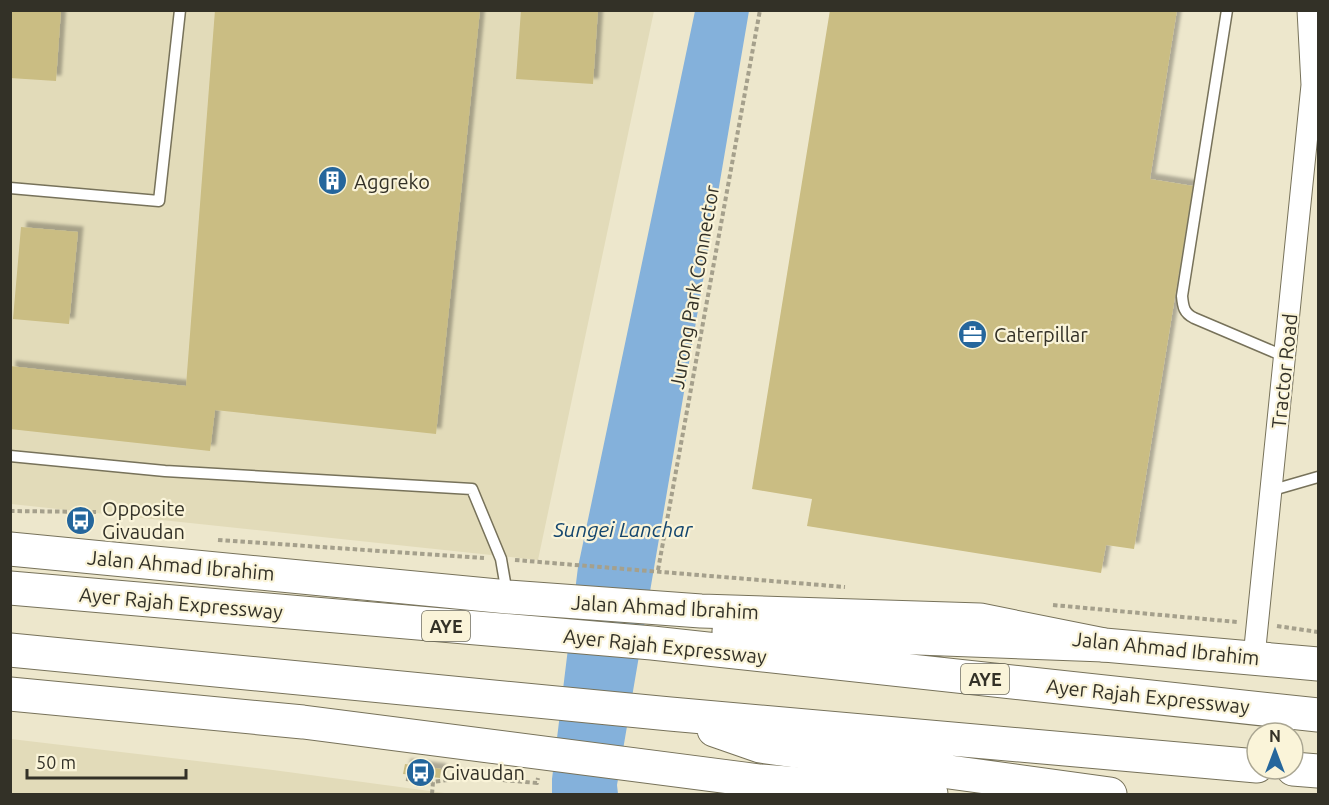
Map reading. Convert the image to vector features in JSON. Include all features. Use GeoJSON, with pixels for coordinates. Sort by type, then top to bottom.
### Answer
{"type":"FeatureCollection","features":[{"type":"Feature","properties":{"kind":"main road","name":"Jalan Ahmad Ibrahim"},"geometry":{"type":"LineString","coordinates":[[10,549],[508,597],[701,611],[980,620],[1104,645],[1318,663]]}},
{"type":"Feature","properties":{"kind":"main road","name":"Ayer Rajah Expressway"},"geometry":{"type":"LineString","coordinates":[[10,588],[652,643],[1318,715]]}},
{"type":"Feature","properties":{"kind":"main road"},"geometry":{"type":"LineString","coordinates":[[652,643],[678,631],[693,630],[1104,645]]}},
{"type":"Feature","properties":{"kind":"main road"},"geometry":{"type":"LineString","coordinates":[[10,650],[670,714],[1245,765]]}},
{"type":"Feature","properties":{"kind":"main road"},"geometry":{"type":"LineString","coordinates":[[10,694],[303,722],[760,781],[931,795]]}},
{"type":"Feature","properties":{"kind":"main road"},"geometry":{"type":"LineString","coordinates":[[670,714],[760,746],[1110,795]]}},
{"type":"Feature","properties":{"kind":"street","name":"Tractor Road"},"geometry":{"type":"LineString","coordinates":[[1254,657],[1315,85],[1308,10]]}},
{"type":"Feature","properties":{"kind":"lane"},"geometry":{"type":"LineString","coordinates":[[10,188],[159,201],[180,10]]}},
{"type":"Feature","properties":{"kind":"lane"},"geometry":{"type":"LineString","coordinates":[[1227,10],[1182,296],[1183,306],[1187,314],[1194,318],[1286,357]]}},
{"type":"Feature","properties":{"kind":"lane"},"geometry":{"type":"LineString","coordinates":[[10,456],[165,471],[472,489],[501,559],[508,597]]}},
{"type":"Feature","properties":{"kind":"lane"},"geometry":{"type":"LineString","coordinates":[[1273,490],[1318,477]]}},
{"type":"Feature","properties":{"kind":"path","name":"Jurong Park Connector"},"geometry":{"type":"LineString","coordinates":[[658,570],[760,10]]}},
{"type":"Feature","properties":{"kind":"path"},"geometry":{"type":"LineString","coordinates":[[10,511],[96,512]]}},
{"type":"Feature","properties":{"kind":"path"},"geometry":{"type":"LineString","coordinates":[[218,540],[658,570],[846,587]]}},
{"type":"Feature","properties":{"kind":"path"},"geometry":{"type":"LineString","coordinates":[[1046,605],[1258,624],[1318,632]]}},
{"type":"Feature","properties":{"kind":"path"},"geometry":{"type":"LineString","coordinates":[[406,779],[433,782],[468,777],[537,783],[539,770]]}},
{"type":"Feature","properties":{"kind":"path"},"geometry":{"type":"LineString","coordinates":[[432,795],[433,782]]}},
{"type":"Feature","properties":{"kind":"shaded area"},"geometry":{"type":"Polygon","coordinates":[[[11,11],[654,11],[538,560],[11,504],[11,11]]]}},
{"type":"Feature","properties":{"kind":"shaded area"},"geometry":{"type":"Polygon","coordinates":[[[11,739],[273,770],[452,794],[11,794],[11,739]]]}},
{"type":"Feature","properties":{"kind":"water","name":"Sungei Lanchar"},"geometry":{"type":"Polygon","coordinates":[[[695,11],[749,11],[617,785],[618,794],[552,794],[578,567],[695,11]]]}},
{"type":"Feature","properties":{"kind":"building"},"geometry":{"type":"Polygon","coordinates":[[[10,10],[61,10],[56,81],[10,78],[10,10]]]}},
{"type":"Feature","properties":{"kind":"building","name":"Aggreko"},"geometry":{"type":"Polygon","coordinates":[[[215,10],[480,10],[436,434],[215,410],[210,451],[10,429],[10,366],[186,386],[215,10]]]}},
{"type":"Feature","properties":{"kind":"building"},"geometry":{"type":"Polygon","coordinates":[[[521,10],[598,10],[593,84],[516,79],[521,10]]]}},
{"type":"Feature","properties":{"kind":"building","name":"Caterpillar"},"geometry":{"type":"Polygon","coordinates":[[[830,10],[1177,10],[1150,179],[1193,186],[1134,549],[1106,545],[1101,573],[807,526],[812,499],[752,489],[830,10]]]}},
{"type":"Feature","properties":{"kind":"building"},"geometry":{"type":"Polygon","coordinates":[[[21,227],[78,232],[69,324],[13,319],[21,227]]]}},
{"type":"Feature","properties":{"kind":"building"},"geometry":{"type":"Polygon","coordinates":[[[405,764],[441,769],[440,778],[403,774],[405,764]]]}},
{"type":"Feature","properties":{"kind":"place","name":"Aggreko"},"geometry":{"type":"Point","coordinates":[333,181]}},
{"type":"Feature","properties":{"kind":"place","name":"Caterpillar"},"geometry":{"type":"Point","coordinates":[973,334]}},
{"type":"Feature","properties":{"kind":"place","name":"Opposite Givaudan"},"geometry":{"type":"Point","coordinates":[81,520]}},
{"type":"Feature","properties":{"kind":"place","name":"Givaudan"},"geometry":{"type":"Point","coordinates":[421,772]}}]}
